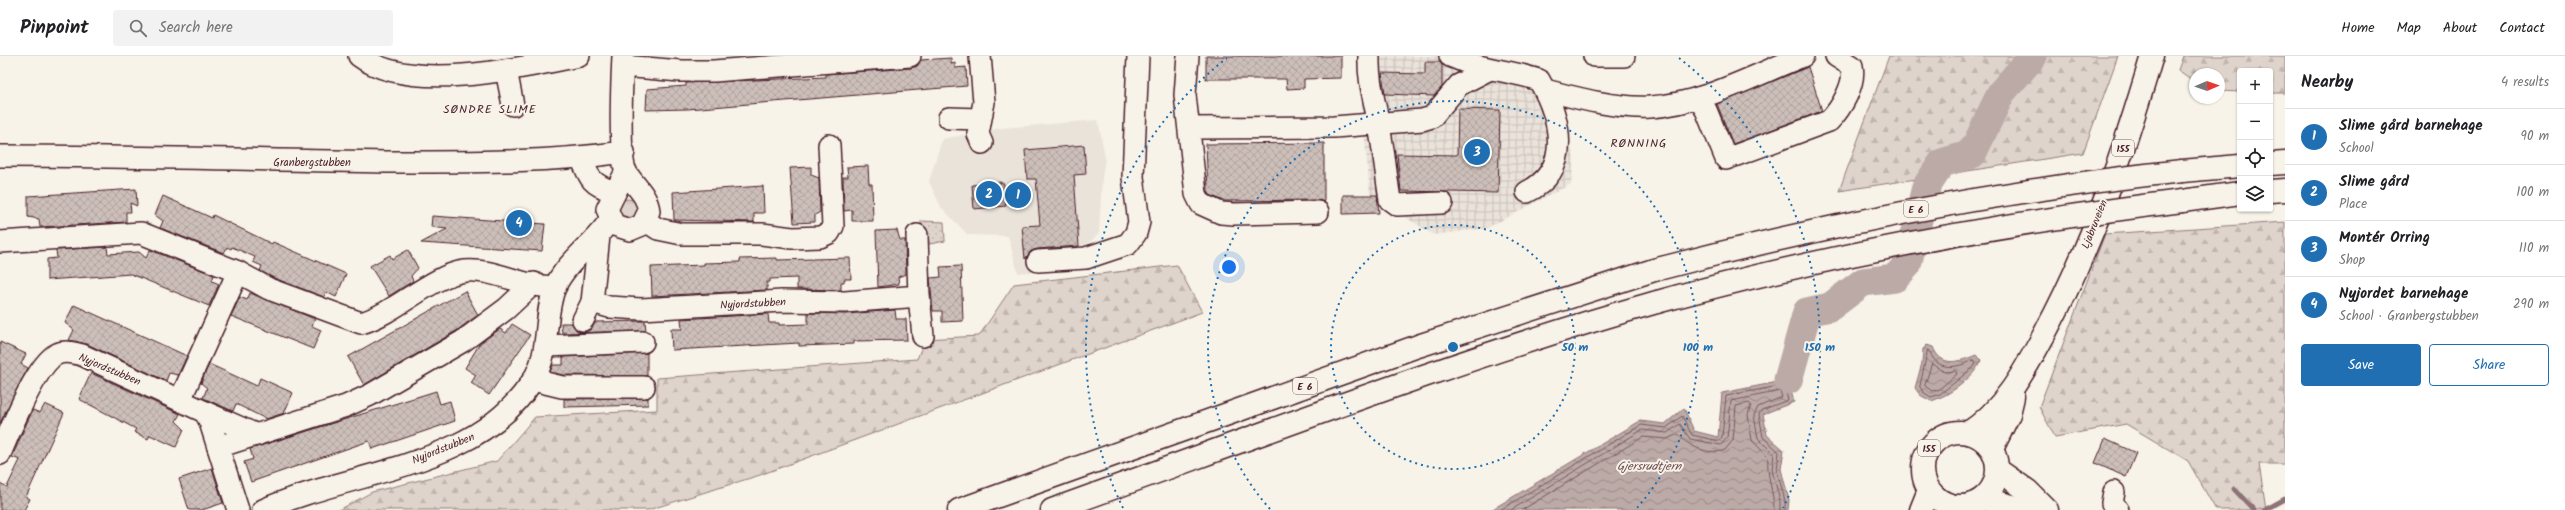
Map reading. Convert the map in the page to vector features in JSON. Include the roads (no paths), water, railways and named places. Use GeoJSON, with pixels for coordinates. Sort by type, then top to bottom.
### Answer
{"type":"FeatureCollection","features":[{"type":"Feature","properties":{"kind":"main road","name":"Ljabruveien"},"geometry":{"type":"LineString","coordinates":[[1968,433],[1990,416],[2017,384],[2066,292],[2116,170],[2152,56]]}},
{"type":"Feature","properties":{"kind":"main road"},"geometry":{"type":"LineString","coordinates":[[2273,164],[2285,163]]}},
{"type":"Feature","properties":{"kind":"main road","name":"E 6"},"geometry":{"type":"LineString","coordinates":[[959,510],[1418,346],[1654,270],[1787,236],[1923,208],[2103,180],[2237,166]]}},
{"type":"Feature","properties":{"kind":"main road"},"geometry":{"type":"LineString","coordinates":[[2273,191],[2285,190]]}},
{"type":"Feature","properties":{"kind":"main road"},"geometry":{"type":"LineString","coordinates":[[1052,510],[1533,339],[1657,302],[1786,268],[1878,248],[1992,227],[2237,193]]}},
{"type":"Feature","properties":{"kind":"main road","name":"Ljabruveien"},"geometry":{"type":"LineString","coordinates":[[1992,449],[2009,414],[2017,384]]}},
{"type":"Feature","properties":{"kind":"main road","name":"155"},"geometry":{"type":"LineString","coordinates":[[1929,490],[1922,467],[1925,454],[1940,437],[1957,432],[1968,433]]}},
{"type":"Feature","properties":{"kind":"main road"},"geometry":{"type":"LineString","coordinates":[[1921,510],[1929,490],[1950,508],[1968,506],[1984,499],[1994,486],[1998,470],[1992,449],[1978,437],[1968,433]]}},
{"type":"Feature","properties":{"kind":"main road"},"geometry":{"type":"LineString","coordinates":[[1998,470],[2028,491],[2047,510]]}},
{"type":"Feature","properties":{"kind":"main road"},"geometry":{"type":"LineString","coordinates":[[1984,499],[2028,510]]}},
{"type":"Feature","properties":{"kind":"street"},"geometry":{"type":"LineString","coordinates":[[359,56],[368,63],[406,74],[462,74],[506,70],[579,56]]}},
{"type":"Feature","properties":{"kind":"street"},"geometry":{"type":"LineString","coordinates":[[583,320],[592,302],[607,209],[615,192],[625,162],[623,61],[714,72],[910,56]]}},
{"type":"Feature","properties":{"kind":"street"},"geometry":{"type":"LineString","coordinates":[[980,56],[984,102],[979,119],[978,134],[982,144]]}},
{"type":"Feature","properties":{"kind":"street"},"geometry":{"type":"LineString","coordinates":[[1038,261],[1086,258],[1128,244],[1136,233],[1139,222],[1133,177],[1138,56]]}},
{"type":"Feature","properties":{"kind":"street"},"geometry":{"type":"LineString","coordinates":[[1188,56],[1185,95],[1190,128],[1196,194],[1204,206],[1221,213],[1234,214],[1318,212]]}},
{"type":"Feature","properties":{"kind":"street"},"geometry":{"type":"LineString","coordinates":[[1369,56],[1368,72],[1372,98],[1379,124],[1390,200],[1397,205],[1442,203]]}},
{"type":"Feature","properties":{"kind":"street"},"geometry":{"type":"LineString","coordinates":[[1450,56],[1488,70]]}},
{"type":"Feature","properties":{"kind":"street"},"geometry":{"type":"LineString","coordinates":[[1594,56],[1624,56]]}},
{"type":"Feature","properties":{"kind":"street"},"geometry":{"type":"LineString","coordinates":[[1545,90],[1638,107],[1667,105],[1698,98],[1803,56]]}},
{"type":"Feature","properties":{"kind":"street"},"geometry":{"type":"LineString","coordinates":[[1698,98],[1706,110],[1726,159],[1829,121],[1838,112],[1853,74],[1852,66],[1836,56]]}},
{"type":"Feature","properties":{"kind":"street"},"geometry":{"type":"LineString","coordinates":[[1190,128],[1334,127],[1404,123],[1432,117],[1459,84],[1488,70],[1519,64],[1539,80],[1545,90],[1551,101],[1560,136],[1556,162],[1548,176],[1538,187],[1527,192]]}},
{"type":"Feature","properties":{"kind":"street"},"geometry":{"type":"LineString","coordinates":[[506,70],[513,105]]}},
{"type":"Feature","properties":{"kind":"street"},"geometry":{"type":"LineString","coordinates":[[949,118],[979,119]]}},
{"type":"Feature","properties":{"kind":"street"},"geometry":{"type":"LineString","coordinates":[[646,221],[658,230],[682,234],[762,234],[792,238],[820,237],[829,233],[833,226],[829,145]]}},
{"type":"Feature","properties":{"kind":"street","name":"Granbergstubben"},"geometry":{"type":"LineString","coordinates":[[0,156],[266,162],[438,163],[507,163],[581,157],[625,162]]}},
{"type":"Feature","properties":{"kind":"street"},"geometry":{"type":"LineString","coordinates":[[581,157],[587,174],[593,182],[599,188],[615,192]]}},
{"type":"Feature","properties":{"kind":"street"},"geometry":{"type":"LineString","coordinates":[[605,228],[618,227],[630,230],[638,228],[646,221],[649,211],[648,204],[625,162]]}},
{"type":"Feature","properties":{"kind":"street","name":"Nyjordstubben"},"geometry":{"type":"LineString","coordinates":[[263,510],[424,457],[473,438],[508,411],[533,380],[546,346],[556,286],[562,276],[605,228]]}},
{"type":"Feature","properties":{"kind":"street"},"geometry":{"type":"LineString","coordinates":[[0,242],[140,233],[238,272],[269,289],[362,323],[382,314],[454,274],[466,271],[488,273],[556,286]]}},
{"type":"Feature","properties":{"kind":"street"},"geometry":{"type":"LineString","coordinates":[[917,235],[919,296],[923,336]]}},
{"type":"Feature","properties":{"kind":"street"},"geometry":{"type":"LineString","coordinates":[[180,400],[238,272]]}},
{"type":"Feature","properties":{"kind":"street"},"geometry":{"type":"LineString","coordinates":[[218,447],[346,406],[370,395],[463,341],[506,309],[534,283]]}},
{"type":"Feature","properties":{"kind":"street","name":"Nyjordstubben"},"geometry":{"type":"LineString","coordinates":[[592,302],[609,306],[641,309],[782,301],[845,302],[919,296]]}},
{"type":"Feature","properties":{"kind":"street"},"geometry":{"type":"LineString","coordinates":[[546,346],[643,342]]}},
{"type":"Feature","properties":{"kind":"street","name":"Nyjordstubben"},"geometry":{"type":"LineString","coordinates":[[0,454],[38,375],[56,354],[63,352],[82,355],[257,435]]}},
{"type":"Feature","properties":{"kind":"street"},"geometry":{"type":"LineString","coordinates":[[533,380],[562,387],[644,387]]}},
{"type":"Feature","properties":{"kind":"street"},"geometry":{"type":"LineString","coordinates":[[205,412],[210,422],[238,510]]}},
{"type":"Feature","properties":{"kind":"water"},"geometry":{"type":"Polygon","coordinates":[[[1927,345],[1933,347],[1936,354],[1946,361],[1951,362],[1963,360],[1976,355],[1981,360],[1973,373],[1960,385],[1946,395],[1931,401],[1920,395],[1915,388],[1922,363],[1923,349],[1927,345]]]}},
{"type":"Feature","properties":{"kind":"water","name":"Gjersrudtjern"},"geometry":{"type":"Polygon","coordinates":[[[1788,380],[1794,402],[1763,414],[1767,435],[1784,450],[1781,469],[1789,500],[1788,510],[1491,510],[1640,421],[1665,424],[1684,408],[1694,431],[1718,437],[1722,393],[1788,380]]]}},
{"type":"Feature","properties":{"kind":"waterway"},"geometry":{"type":"LineString","coordinates":[[1788,380],[1807,312],[1830,307],[1863,282],[1895,278],[1907,265],[1926,187],[1942,163],[1972,154],[2001,93],[2033,56]]}},
{"type":"Feature","properties":{"kind":"waterway"},"geometry":{"type":"LineString","coordinates":[[2234,489],[2254,510]]}},
{"type":"Feature","properties":{"kind":"waterway"},"geometry":{"type":"LineString","coordinates":[[2265,510],[2285,499]]}},
{"type":"Feature","properties":{"kind":"place","name":"Montér Orring"},"geometry":{"type":"Point","coordinates":[1477,152]}},
{"type":"Feature","properties":{"kind":"place","name":"Slime gård"},"geometry":{"type":"Point","coordinates":[989,194]}},
{"type":"Feature","properties":{"kind":"place","name":"Slime gård barnehage"},"geometry":{"type":"Point","coordinates":[1018,195]}},
{"type":"Feature","properties":{"kind":"place","name":"Nyjordet barnehage"},"geometry":{"type":"Point","coordinates":[519,223]}},
{"type":"Feature","properties":{"kind":"district","name":"SØNDRE SLIME"},"geometry":{"type":"Point","coordinates":[490,109]}},
{"type":"Feature","properties":{"kind":"district","name":"RØNNING"},"geometry":{"type":"Point","coordinates":[1639,143]}}]}
